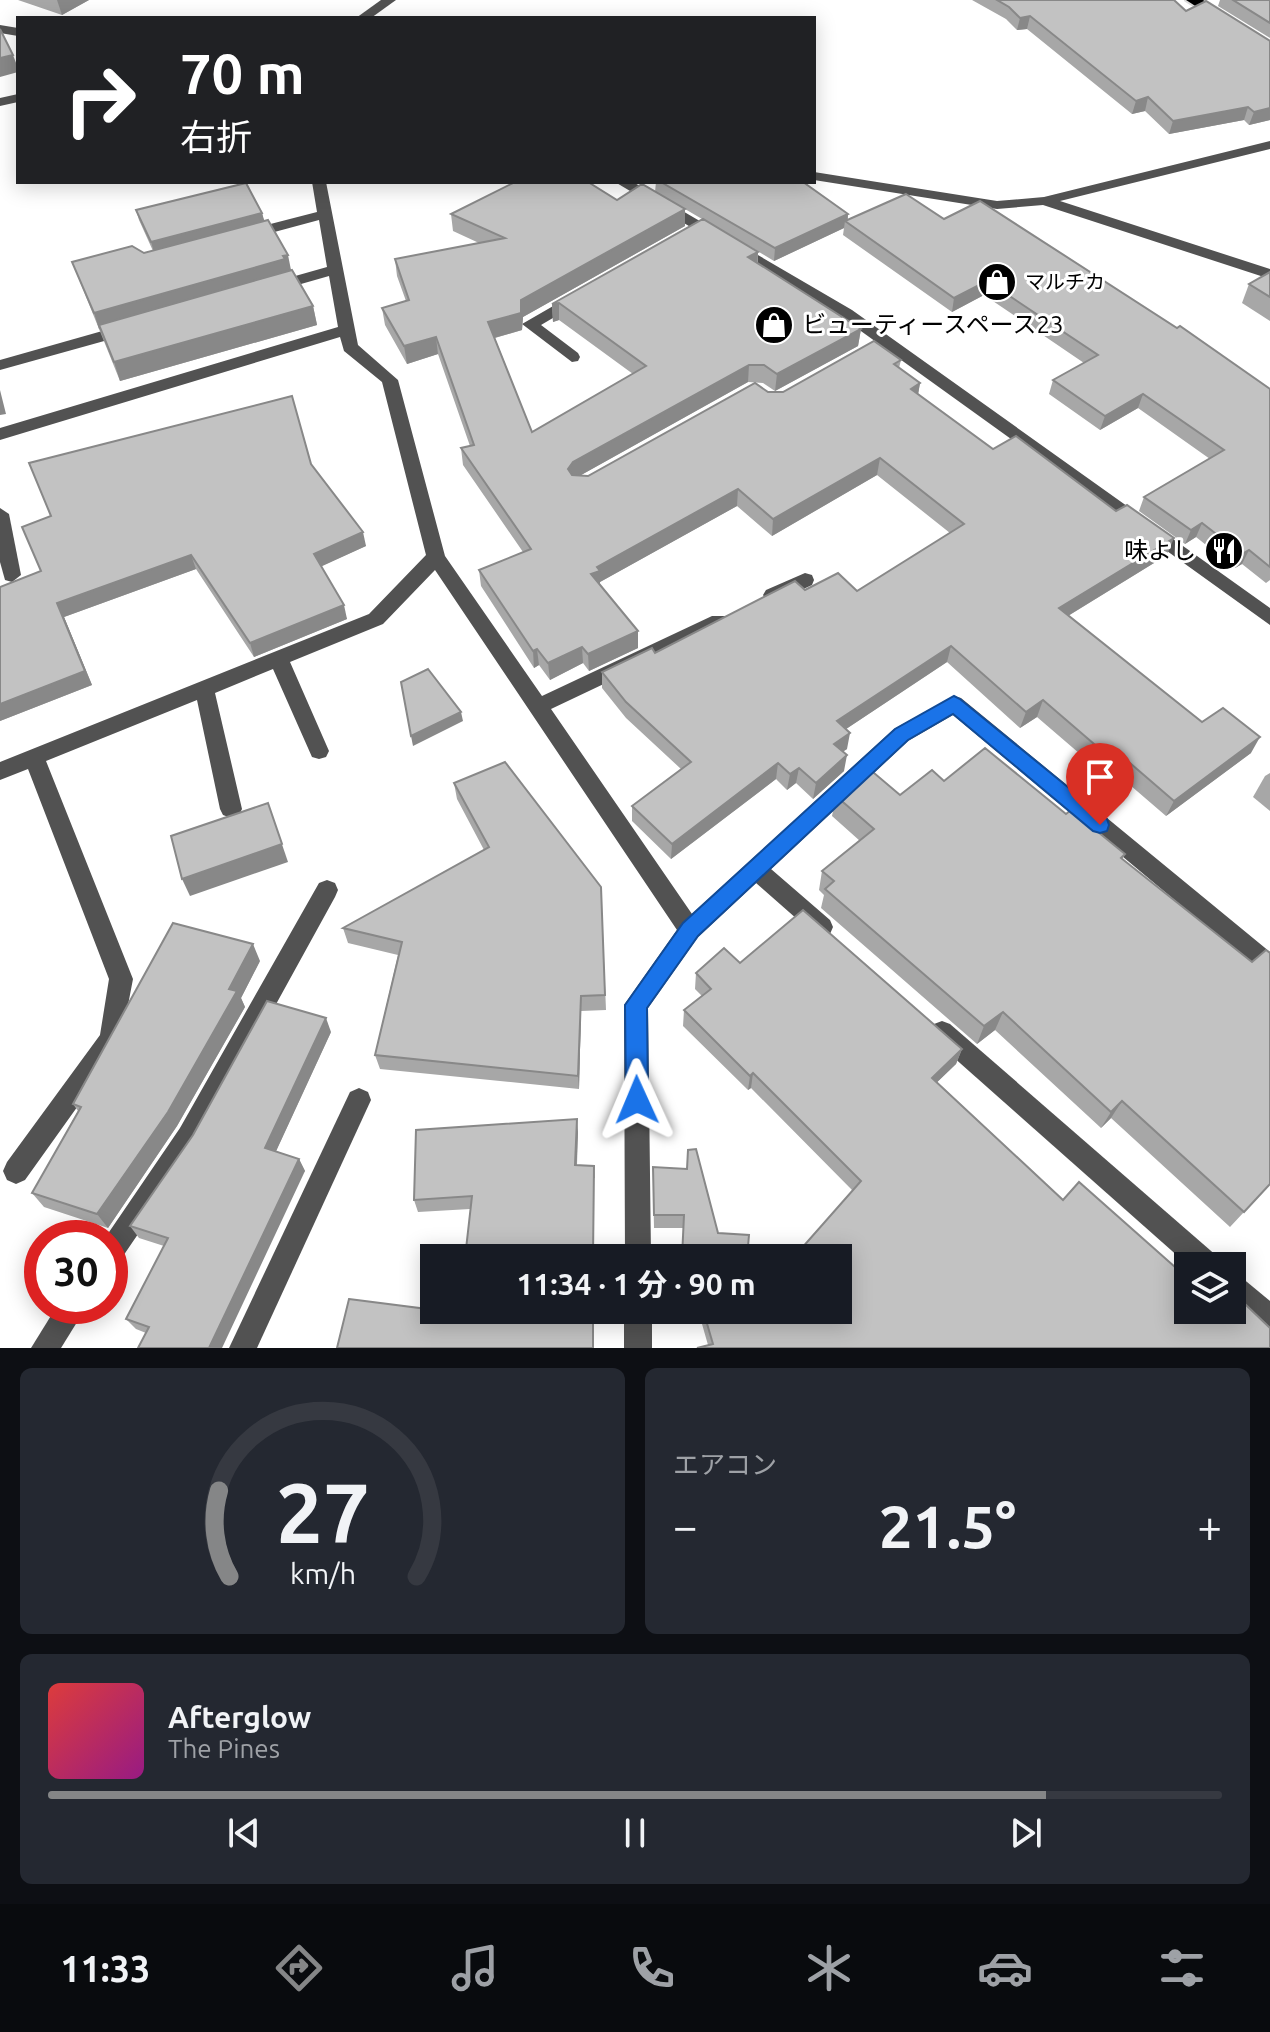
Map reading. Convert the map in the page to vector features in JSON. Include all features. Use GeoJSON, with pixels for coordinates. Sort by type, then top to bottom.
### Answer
{"type":"FeatureCollection","features":[{"type":"Feature","properties":{"kind":"highway"},"geometry":{"type":"LineString","coordinates":[[1193,0],[1270,49]]}},
{"type":"Feature","properties":{"kind":"street"},"geometry":{"type":"LineString","coordinates":[[365,16],[390,0]]}},
{"type":"Feature","properties":{"kind":"street"},"geometry":{"type":"LineString","coordinates":[[816,176],[997,205],[1044,201],[1270,145]]}},
{"type":"Feature","properties":{"kind":"street"},"geometry":{"type":"LineString","coordinates":[[319,184],[350,347],[390,380],[436,557],[690,930]]}},
{"type":"Feature","properties":{"kind":"street"},"geometry":{"type":"LineString","coordinates":[[625,184],[696,229],[846,313],[878,345],[1270,618]]}},
{"type":"Feature","properties":{"kind":"street"},"geometry":{"type":"LineString","coordinates":[[1044,201],[1270,274]]}},
{"type":"Feature","properties":{"kind":"street"},"geometry":{"type":"LineString","coordinates":[[236,237],[325,214]]}},
{"type":"Feature","properties":{"kind":"street"},"geometry":{"type":"LineString","coordinates":[[259,291],[335,270]]}},
{"type":"Feature","properties":{"kind":"street"},"geometry":{"type":"LineString","coordinates":[[572,357],[530,324],[583,294]]}},
{"type":"Feature","properties":{"kind":"street"},"geometry":{"type":"LineString","coordinates":[[0,365],[137,326]]}},
{"type":"Feature","properties":{"kind":"street"},"geometry":{"type":"LineString","coordinates":[[0,434],[347,330]]}},
{"type":"Feature","properties":{"kind":"street"},"geometry":{"type":"LineString","coordinates":[[0,514],[12,575]]}},
{"type":"Feature","properties":{"kind":"street"},"geometry":{"type":"LineString","coordinates":[[0,771],[376,619],[436,557]]}},
{"type":"Feature","properties":{"kind":"street"},"geometry":{"type":"LineString","coordinates":[[537,707],[805,580]]}},
{"type":"Feature","properties":{"kind":"street"},"geometry":{"type":"LineString","coordinates":[[278,658],[319,751]]}},
{"type":"Feature","properties":{"kind":"street"},"geometry":{"type":"LineString","coordinates":[[204,688],[231,809]]}},
{"type":"Feature","properties":{"kind":"street"},"geometry":{"type":"LineString","coordinates":[[638,1244],[636,1005],[690,930],[901,735],[954,704],[1270,966]]}},
{"type":"Feature","properties":{"kind":"street"},"geometry":{"type":"LineString","coordinates":[[16,1171],[111,1039],[121,979],[34,757]]}},
{"type":"Feature","properties":{"kind":"street"},"geometry":{"type":"LineString","coordinates":[[755,869],[839,942]]}},
{"type":"Feature","properties":{"kind":"street"},"geometry":{"type":"LineString","coordinates":[[128,1227],[189,1137],[327,890]]}},
{"type":"Feature","properties":{"kind":"street"},"geometry":{"type":"LineString","coordinates":[[923,1015],[1193,1252]]}},
{"type":"Feature","properties":{"kind":"street"},"geometry":{"type":"LineString","coordinates":[[243,1348],[359,1100]]}},
{"type":"Feature","properties":{"kind":"street"},"geometry":{"type":"LineString","coordinates":[[1246,1298],[1270,1319]]}},
{"type":"Feature","properties":{"kind":"street"},"geometry":{"type":"LineString","coordinates":[[45,1348],[61,1324]]}},
{"type":"Feature","properties":{"kind":"street"},"geometry":{"type":"LineString","coordinates":[[638,1324],[638,1348]]}},
{"type":"Feature","properties":{"kind":"building"},"geometry":{"type":"Polygon","coordinates":[[[997,0],[1174,0],[1186,11],[1206,1],[1270,41],[1270,108],[1254,112],[1248,107],[1173,121],[1148,97],[1136,101],[1030,16],[1020,18],[997,0]]]}},
{"type":"Feature","properties":{"kind":"building"},"geometry":{"type":"Polygon","coordinates":[[[1233,0],[1270,0],[1270,23],[1233,0]]]}},
{"type":"Feature","properties":{"kind":"building"},"geometry":{"type":"Polygon","coordinates":[[[0,29],[13,55],[0,58],[0,29]]]}},
{"type":"Feature","properties":{"kind":"building"},"geometry":{"type":"Polygon","coordinates":[[[247,184],[262,213],[151,242],[136,210],[247,184]]]}},
{"type":"Feature","properties":{"kind":"building"},"geometry":{"type":"Polygon","coordinates":[[[511,184],[591,184],[617,200],[642,184],[685,209],[521,300],[521,313],[488,322],[532,432],[646,366],[559,303],[552,304],[703,219],[758,252],[748,257],[861,329],[777,374],[764,365],[749,365],[573,462],[568,469],[572,475],[588,476],[755,383],[768,392],[783,392],[874,341],[901,360],[894,364],[920,383],[911,389],[993,449],[1016,436],[1116,511],[1127,505],[1174,538],[1059,608],[1202,722],[1223,708],[1260,737],[1174,801],[1116,751],[1108,756],[1043,700],[1026,712],[951,646],[837,721],[850,733],[834,744],[847,755],[816,783],[799,768],[790,774],[778,763],[672,844],[632,806],[691,762],[626,702],[602,672],[652,648],[655,653],[795,581],[805,590],[838,573],[857,591],[964,524],[880,458],[773,519],[738,489],[597,567],[600,571],[591,574],[638,631],[588,654],[582,647],[548,663],[537,649],[533,651],[479,570],[531,549],[461,448],[474,445],[436,337],[404,346],[382,308],[409,300],[395,259],[505,238],[451,214],[511,184]]]}},
{"type":"Feature","properties":{"kind":"building"},"geometry":{"type":"Polygon","coordinates":[[[664,184],[806,184],[848,214],[775,248],[664,184]]]}},
{"type":"Feature","properties":{"kind":"building"},"geometry":{"type":"Polygon","coordinates":[[[906,194],[944,219],[980,201],[1177,328],[1180,326],[1270,389],[1270,567],[1249,550],[1242,554],[1202,523],[1191,530],[1144,497],[1224,450],[1143,394],[1105,416],[1053,380],[1098,355],[987,281],[954,298],[845,221],[906,194]]]}},
{"type":"Feature","properties":{"kind":"building"},"geometry":{"type":"Polygon","coordinates":[[[268,220],[288,255],[283,256],[285,259],[94,313],[72,262],[132,246],[144,253],[268,220]]]}},
{"type":"Feature","properties":{"kind":"building"},"geometry":{"type":"Polygon","coordinates":[[[292,270],[313,306],[114,362],[99,325],[292,270]]]}},
{"type":"Feature","properties":{"kind":"building"},"geometry":{"type":"Polygon","coordinates":[[[1270,272],[1270,297],[1249,284],[1270,272]]]}},
{"type":"Feature","properties":{"kind":"building"},"geometry":{"type":"Polygon","coordinates":[[[292,396],[311,464],[363,532],[314,554],[344,605],[250,643],[191,555],[57,603],[85,671],[0,704],[0,587],[41,571],[22,527],[51,516],[29,463],[292,396]]]}},
{"type":"Feature","properties":{"kind":"building"},"geometry":{"type":"Polygon","coordinates":[[[428,669],[461,712],[411,736],[401,682],[428,669]]]}},
{"type":"Feature","properties":{"kind":"building"},"geometry":{"type":"Polygon","coordinates":[[[985,748],[1066,814],[1071,810],[1125,854],[1121,858],[1252,962],[1266,950],[1270,953],[1270,1184],[1244,1212],[1122,1101],[1111,1112],[1003,1012],[984,1026],[825,889],[834,881],[822,871],[874,829],[836,796],[867,767],[900,795],[932,770],[944,781],[985,748]]]}},
{"type":"Feature","properties":{"kind":"building"},"geometry":{"type":"Polygon","coordinates":[[[505,762],[601,887],[605,995],[581,996],[578,1076],[375,1055],[402,942],[343,928],[489,847],[454,783],[505,762]]]}},
{"type":"Feature","properties":{"kind":"building"},"geometry":{"type":"Polygon","coordinates":[[[268,803],[282,844],[182,879],[171,836],[268,803]]]}},
{"type":"Feature","properties":{"kind":"building"},"geometry":{"type":"Polygon","coordinates":[[[803,910],[962,1049],[932,1078],[1063,1200],[1079,1182],[1174,1266],[1174,1324],[1246,1324],[1246,1305],[1270,1328],[1270,1348],[697,1348],[713,1344],[707,1324],[852,1324],[852,1244],[805,1244],[861,1181],[753,1073],[750,1076],[684,1010],[711,989],[696,973],[724,948],[740,963],[803,910]]]}},
{"type":"Feature","properties":{"kind":"building"},"geometry":{"type":"Polygon","coordinates":[[[173,923],[253,944],[229,989],[237,991],[168,1112],[97,1214],[32,1193],[81,1107],[73,1104],[173,923]]]}},
{"type":"Feature","properties":{"kind":"building"},"geometry":{"type":"Polygon","coordinates":[[[267,1001],[326,1018],[265,1148],[299,1159],[209,1348],[138,1348],[149,1327],[128,1320],[128,1315],[168,1238],[130,1226],[193,1135],[267,1001]]]}},
{"type":"Feature","properties":{"kind":"building"},"geometry":{"type":"Polygon","coordinates":[[[577,1119],[575,1165],[594,1166],[593,1244],[467,1244],[472,1196],[414,1200],[416,1130],[577,1119]]]}},
{"type":"Feature","properties":{"kind":"building"},"geometry":{"type":"Polygon","coordinates":[[[696,1149],[718,1233],[749,1235],[748,1244],[683,1244],[684,1215],[654,1215],[653,1167],[687,1169],[688,1150],[696,1149]]]}},
{"type":"Feature","properties":{"kind":"building"},"geometry":{"type":"Polygon","coordinates":[[[349,1299],[420,1308],[420,1324],[593,1324],[593,1348],[337,1348],[349,1299]]]}},
{"type":"Feature","properties":{"kind":"place","name":"マルチカ"},"geometry":{"type":"Point","coordinates":[997,282]}},
{"type":"Feature","properties":{"kind":"place","name":"ビューティースペース23"},"geometry":{"type":"Point","coordinates":[774,325]}},
{"type":"Feature","properties":{"kind":"place","name":"味よし"},"geometry":{"type":"Point","coordinates":[1224,551]}},
{"type":"Feature","properties":{"kind":"route"},"geometry":{"type":"LineString","coordinates":[[637,1100],[636,1005],[690,930],[901,735],[954,704],[1100,825]]}}]}
